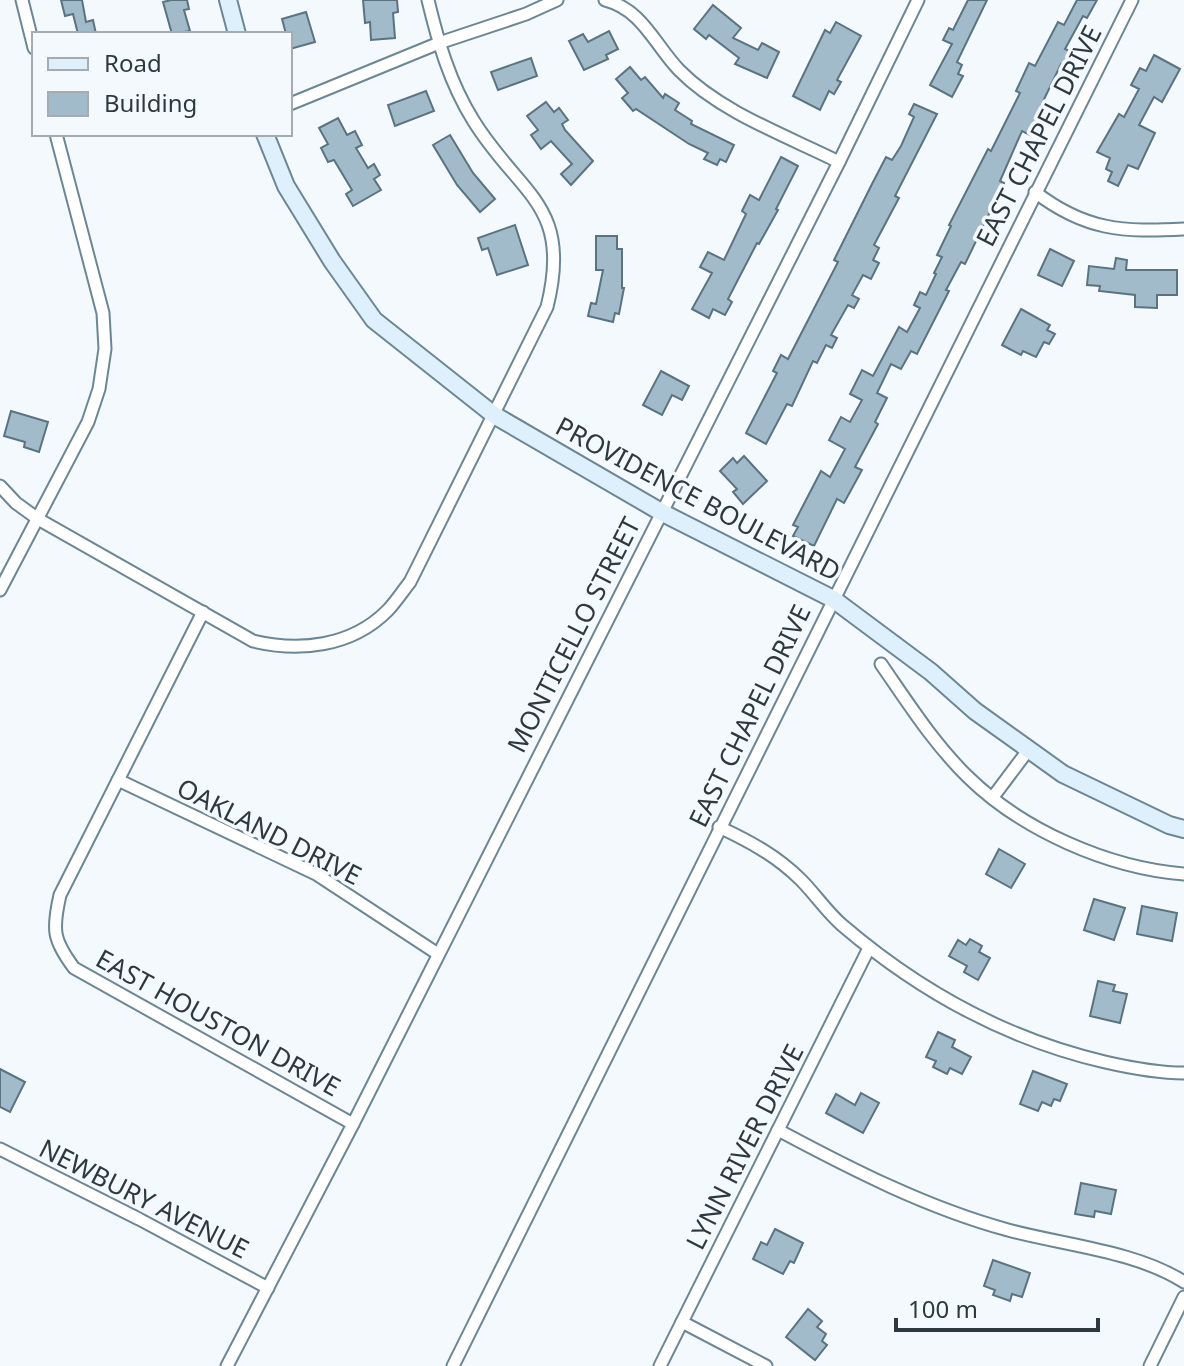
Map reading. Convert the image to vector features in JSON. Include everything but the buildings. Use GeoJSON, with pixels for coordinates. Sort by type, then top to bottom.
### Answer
{"type":"FeatureCollection","features":[{"type":"Feature","properties":{"kind":"main road"},"geometry":{"type":"LineString","coordinates":[[228,0],[236,32]]}},
{"type":"Feature","properties":{"kind":"main road","name":"PROVIDENCE BOULEVARD"},"geometry":{"type":"LineString","coordinates":[[266,136],[286,186],[332,261],[374,320],[494,415],[661,512],[833,599],[931,672],[975,711],[1063,774],[1169,825],[1184,829]]}},
{"type":"Feature","properties":{"kind":"street"},"geometry":{"type":"LineString","coordinates":[[22,0],[32,40]]}},
{"type":"Feature","properties":{"kind":"street"},"geometry":{"type":"LineString","coordinates":[[0,486],[38,519],[253,641],[279,647],[322,645],[348,637],[385,613],[410,582],[547,307],[556,274],[553,238],[541,207],[474,122],[439,43],[428,0]]}},
{"type":"Feature","properties":{"kind":"street"},"geometry":{"type":"LineString","coordinates":[[292,103],[439,43],[526,14],[557,0]]}},
{"type":"Feature","properties":{"kind":"street"},"geometry":{"type":"LineString","coordinates":[[605,0],[628,10],[645,24],[679,70],[720,103],[839,162]]}},
{"type":"Feature","properties":{"kind":"street","name":"MONTICELLO STREET"},"geometry":{"type":"LineString","coordinates":[[227,1366],[353,1124],[918,0]]}},
{"type":"Feature","properties":{"kind":"street","name":"EAST CHAPEL DRIVE"},"geometry":{"type":"LineString","coordinates":[[453,1366],[1132,0]]}},
{"type":"Feature","properties":{"kind":"street"},"geometry":{"type":"LineString","coordinates":[[0,590],[88,422],[99,389],[105,349],[103,313],[57,136]]}},
{"type":"Feature","properties":{"kind":"street"},"geometry":{"type":"LineString","coordinates":[[1035,192],[1054,207],[1082,221],[1129,232],[1184,229]]}},
{"type":"Feature","properties":{"kind":"street","name":"EAST HOUSTON DRIVE"},"geometry":{"type":"LineString","coordinates":[[203,612],[60,895],[55,918],[59,947],[74,968],[353,1124]]}},
{"type":"Feature","properties":{"kind":"street"},"geometry":{"type":"LineString","coordinates":[[881,664],[943,751],[993,797],[1049,835],[1088,851],[1131,864],[1184,874]]}},
{"type":"Feature","properties":{"kind":"street"},"geometry":{"type":"LineString","coordinates":[[993,797],[1029,749]]}},
{"type":"Feature","properties":{"kind":"street","name":"OAKLAND DRIVE"},"geometry":{"type":"LineString","coordinates":[[118,780],[316,874],[438,954]]}},
{"type":"Feature","properties":{"kind":"street"},"geometry":{"type":"LineString","coordinates":[[719,827],[759,846],[800,879],[839,922],[918,985],[983,1021],[1071,1054],[1125,1066],[1184,1073]]}},
{"type":"Feature","properties":{"kind":"street","name":"LYNN RIVER DRIVE"},"geometry":{"type":"LineString","coordinates":[[660,1366],[869,948]]}},
{"type":"Feature","properties":{"kind":"street"},"geometry":{"type":"LineString","coordinates":[[778,1130],[849,1168],[919,1199],[1006,1229],[1132,1260],[1184,1282]]}},
{"type":"Feature","properties":{"kind":"street","name":"NEWBURY AVENUE"},"geometry":{"type":"LineString","coordinates":[[0,1149],[268,1288]]}},
{"type":"Feature","properties":{"kind":"street"},"geometry":{"type":"LineString","coordinates":[[1150,1366],[1184,1297]]}},
{"type":"Feature","properties":{"kind":"street"},"geometry":{"type":"LineString","coordinates":[[682,1322],[766,1366]]}}]}
